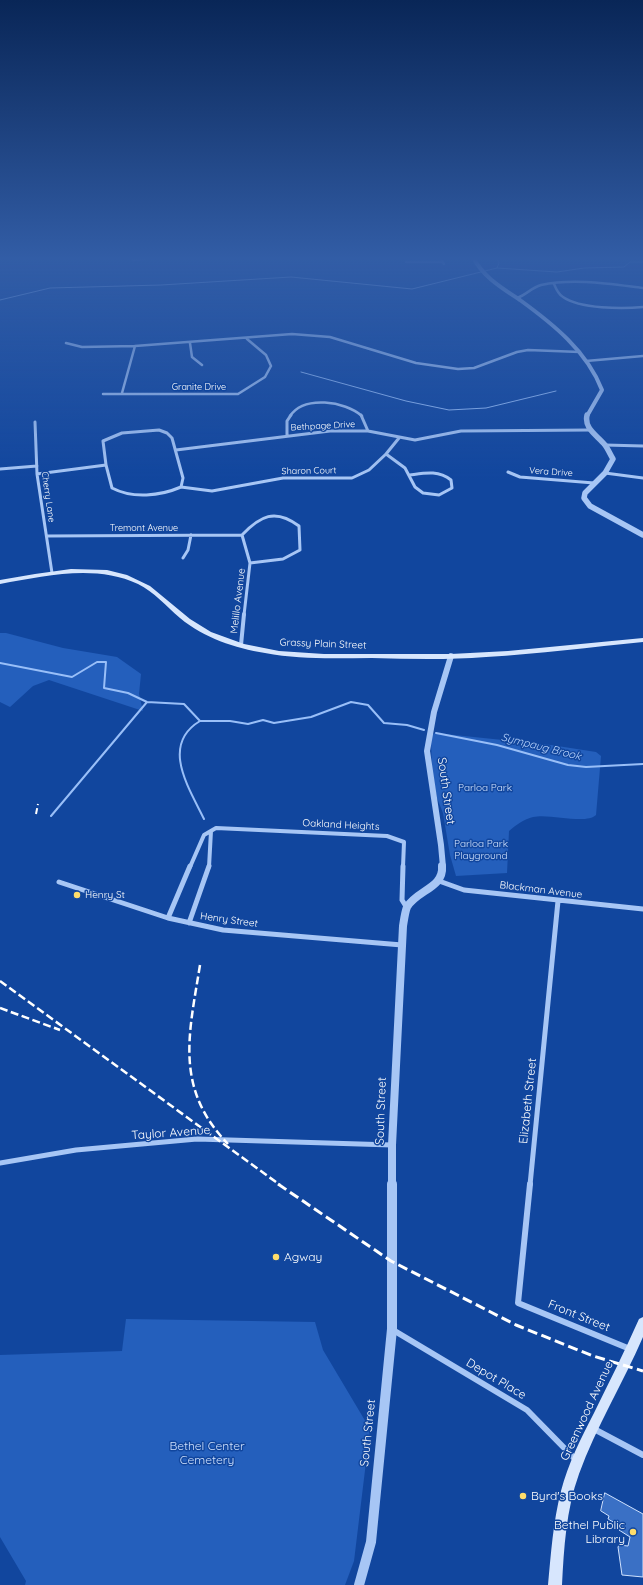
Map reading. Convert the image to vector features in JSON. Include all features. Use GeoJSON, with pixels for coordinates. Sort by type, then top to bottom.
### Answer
{"type":"FeatureCollection","features":[{"type":"Feature","properties":{"kind":"main road","name":"Grassy Plain Street"},"geometry":{"type":"LineString","coordinates":[[0,582],[52,573],[103,573],[123,577],[140,583],[156,592],[203,631],[241,645],[279,653],[306,655],[452,656],[643,640]]}},
{"type":"Feature","properties":{"kind":"main road","name":"Greenwood Avenue"},"geometry":{"type":"LineString","coordinates":[[555,1585],[558,1532],[566,1496],[577,1461],[632,1350],[643,1323]]}},
{"type":"Feature","properties":{"kind":"street"},"geometry":{"type":"LineString","coordinates":[[559,331],[570,340],[580,352],[600,383],[602,390],[588,413],[586,420],[590,430],[605,445],[613,459],[605,473],[585,493],[584,498],[590,506],[643,535]]}},
{"type":"Feature","properties":{"kind":"street"},"geometry":{"type":"LineString","coordinates":[[66,343],[82,347],[135,346],[247,339],[292,334],[330,338],[416,363],[458,369],[474,368],[517,352],[528,350],[580,352]]}},
{"type":"Feature","properties":{"kind":"street"},"geometry":{"type":"LineString","coordinates":[[330,338],[331,343]]}},
{"type":"Feature","properties":{"kind":"street","name":"Granite Drive"},"geometry":{"type":"LineString","coordinates":[[103,394],[238,394],[265,377],[271,366],[266,355],[247,339]]}},
{"type":"Feature","properties":{"kind":"street"},"geometry":{"type":"LineString","coordinates":[[190,343],[192,357],[202,365]]}},
{"type":"Feature","properties":{"kind":"street"},"geometry":{"type":"LineString","coordinates":[[122,393],[135,346]]}},
{"type":"Feature","properties":{"kind":"street"},"geometry":{"type":"LineString","coordinates":[[586,361],[643,356]]}},
{"type":"Feature","properties":{"kind":"street"},"geometry":{"type":"LineString","coordinates":[[287,435],[287,420],[292,413],[305,406],[324,403],[350,407],[362,415],[368,431]]}},
{"type":"Feature","properties":{"kind":"street","name":"Cherry Lane"},"geometry":{"type":"LineString","coordinates":[[35,422],[37,474],[52,573]]}},
{"type":"Feature","properties":{"kind":"street"},"geometry":{"type":"LineString","coordinates":[[159,430],[167,433],[172,438],[176,450],[183,478],[181,486],[171,492],[158,494],[119,493],[112,488],[106,465],[103,441],[110,435],[159,430]]}},
{"type":"Feature","properties":{"kind":"street","name":"Bethpage Drive"},"geometry":{"type":"LineString","coordinates":[[176,450],[287,435],[330,431],[368,431],[415,440],[461,432],[491,430],[590,430]]}},
{"type":"Feature","properties":{"kind":"street","name":"Sharon Court"},"geometry":{"type":"LineString","coordinates":[[181,486],[212,491],[283,478],[352,478],[369,470],[386,454],[399,438]]}},
{"type":"Feature","properties":{"kind":"street"},"geometry":{"type":"LineString","coordinates":[[605,445],[643,446]]}},
{"type":"Feature","properties":{"kind":"street"},"geometry":{"type":"LineString","coordinates":[[386,454],[398,461],[410,475],[415,488],[440,496],[447,493],[452,488],[451,480],[442,473],[436,472],[410,475]]}},
{"type":"Feature","properties":{"kind":"street"},"geometry":{"type":"LineString","coordinates":[[37,474],[106,465]]}},
{"type":"Feature","properties":{"kind":"street"},"geometry":{"type":"LineString","coordinates":[[0,469],[37,466]]}},
{"type":"Feature","properties":{"kind":"street","name":"Vera Drive"},"geometry":{"type":"LineString","coordinates":[[508,472],[520,477],[594,483]]}},
{"type":"Feature","properties":{"kind":"street"},"geometry":{"type":"LineString","coordinates":[[605,473],[643,478]]}},
{"type":"Feature","properties":{"kind":"street"},"geometry":{"type":"LineString","coordinates":[[242,535],[257,520],[273,517],[282,517],[293,521],[299,526],[300,550],[293,556],[277,561],[250,563]]}},
{"type":"Feature","properties":{"kind":"street"},"geometry":{"type":"LineString","coordinates":[[183,558],[188,550],[191,535]]}},
{"type":"Feature","properties":{"kind":"street","name":"Tremont Avenue"},"geometry":{"type":"LineString","coordinates":[[47,536],[242,535]]}},
{"type":"Feature","properties":{"kind":"street","name":"Melillo Avenue"},"geometry":{"type":"LineString","coordinates":[[241,645],[250,563],[242,535]]}},
{"type":"Feature","properties":{"kind":"street","name":"South Street"},"geometry":{"type":"LineString","coordinates":[[439,881],[443,874],[442,858],[427,750],[434,712],[452,656]]}},
{"type":"Feature","properties":{"kind":"street","name":"Oakland Heights"},"geometry":{"type":"LineString","coordinates":[[211,831],[218,828],[387,836],[404,842],[402,900],[407,908]]}},
{"type":"Feature","properties":{"kind":"street"},"geometry":{"type":"LineString","coordinates":[[168,918],[204,835],[211,831]]}},
{"type":"Feature","properties":{"kind":"street"},"geometry":{"type":"LineString","coordinates":[[189,923],[210,864],[211,831]]}},
{"type":"Feature","properties":{"kind":"street"},"geometry":{"type":"LineString","coordinates":[[407,908],[418,895],[434,886],[439,881]]}},
{"type":"Feature","properties":{"kind":"street","name":"Blackman Avenue"},"geometry":{"type":"LineString","coordinates":[[439,881],[464,890],[643,910]]}},
{"type":"Feature","properties":{"kind":"street","name":"Henry Street"},"geometry":{"type":"LineString","coordinates":[[59,882],[168,918],[223,930],[402,945]]}},
{"type":"Feature","properties":{"kind":"street","name":"Elizabeth Street"},"geometry":{"type":"LineString","coordinates":[[518,1303],[558,901]]}},
{"type":"Feature","properties":{"kind":"street","name":"South Street"},"geometry":{"type":"LineString","coordinates":[[359,1585],[371,1542],[392,1329],[392,1145],[403,926],[407,908]]}},
{"type":"Feature","properties":{"kind":"street","name":"Taylor Avenue"},"geometry":{"type":"LineString","coordinates":[[0,1163],[76,1150],[197,1140],[392,1145]]}},
{"type":"Feature","properties":{"kind":"street","name":"Front Street"},"geometry":{"type":"LineString","coordinates":[[518,1303],[632,1350]]}},
{"type":"Feature","properties":{"kind":"street","name":"Depot Place"},"geometry":{"type":"LineString","coordinates":[[392,1329],[527,1410],[577,1461]]}},
{"type":"Feature","properties":{"kind":"street"},"geometry":{"type":"LineString","coordinates":[[594,1428],[643,1454]]}},
{"type":"Feature","properties":{"kind":"green space"},"geometry":{"type":"Polygon","coordinates":[[[0,633],[6,633],[63,648],[117,657],[141,674],[139,694],[143,711],[49,680],[33,686],[10,707],[0,702],[0,633]]]}},
{"type":"Feature","properties":{"kind":"green space","name":"Parloa Park"},"geometry":{"type":"Polygon","coordinates":[[[435,733],[551,745],[596,752],[601,756],[596,815],[591,818],[584,819],[540,816],[526,819],[509,831],[507,873],[456,876],[450,855],[443,813],[437,798],[432,770],[431,739],[432,735],[435,733]]]}},
{"type":"Feature","properties":{"kind":"green space","name":"Bethel Center Cemetery"},"geometry":{"type":"Polygon","coordinates":[[[126,1319],[315,1322],[323,1350],[370,1429],[354,1561],[345,1585],[25,1585],[26,1581],[0,1537],[0,1355],[122,1351],[126,1319]]]}},
{"type":"Feature","properties":{"kind":"building","name":"Bethel Public Library"},"geometry":{"type":"Polygon","coordinates":[[[605,1493],[643,1514],[643,1577],[622,1575],[618,1547],[619,1545],[628,1546],[630,1537],[619,1530],[620,1526],[608,1519],[609,1516],[601,1511],[605,1493]]]}},
{"type":"Feature","properties":{"kind":"waterway"},"geometry":{"type":"LineString","coordinates":[[301,372],[406,401],[449,410],[486,408],[556,391]]}},
{"type":"Feature","properties":{"kind":"waterway","name":"Sympaug Brook"},"geometry":{"type":"LineString","coordinates":[[0,663],[72,677],[97,662],[106,662],[104,688],[128,693],[147,702]]}},
{"type":"Feature","properties":{"kind":"waterway"},"geometry":{"type":"LineString","coordinates":[[51,816],[147,702]]}},
{"type":"Feature","properties":{"kind":"waterway","name":"Sympaug Brook"},"geometry":{"type":"LineString","coordinates":[[147,702],[184,704],[200,721]]}},
{"type":"Feature","properties":{"kind":"waterway","name":"Sympaug Brook"},"geometry":{"type":"LineString","coordinates":[[200,721],[230,721],[248,724],[263,720],[274,723],[311,717],[351,702],[368,705],[384,723],[407,725],[424,730]]}},
{"type":"Feature","properties":{"kind":"waterway"},"geometry":{"type":"LineString","coordinates":[[200,721],[188,731],[182,742],[180,754],[181,767],[186,781],[204,819]]}},
{"type":"Feature","properties":{"kind":"waterway","name":"Sympaug Brook"},"geometry":{"type":"LineString","coordinates":[[436,733],[497,745],[568,765],[586,767],[643,764]]}},
{"type":"Feature","properties":{"kind":"railway"},"geometry":{"type":"LineString","coordinates":[[36,814],[38,804]]}},
{"type":"Feature","properties":{"kind":"railway"},"geometry":{"type":"LineString","coordinates":[[200,965],[190,1037],[190,1059],[193,1081],[199,1102],[211,1123],[228,1144]]}},
{"type":"Feature","properties":{"kind":"railway"},"geometry":{"type":"LineString","coordinates":[[0,981],[280,1185]]}},
{"type":"Feature","properties":{"kind":"railway"},"geometry":{"type":"LineString","coordinates":[[0,1008],[60,1030]]}},
{"type":"Feature","properties":{"kind":"railway"},"geometry":{"type":"LineString","coordinates":[[278,1184],[391,1261],[516,1325],[593,1356],[643,1371]]}},
{"type":"Feature","properties":{"kind":"place","name":"Henry St"},"geometry":{"type":"Point","coordinates":[77,895]}},
{"type":"Feature","properties":{"kind":"place","name":"Agway"},"geometry":{"type":"Point","coordinates":[276,1257]}},
{"type":"Feature","properties":{"kind":"place","name":"Byrd's Books"},"geometry":{"type":"Point","coordinates":[523,1496]}},
{"type":"Feature","properties":{"kind":"place","name":"Bethel Public Library"},"geometry":{"type":"Point","coordinates":[633,1532]}},
{"type":"Feature","properties":{"kind":"park label","name":"Parloa Park Playground"},"geometry":{"type":"Point","coordinates":[481,850]}}]}
